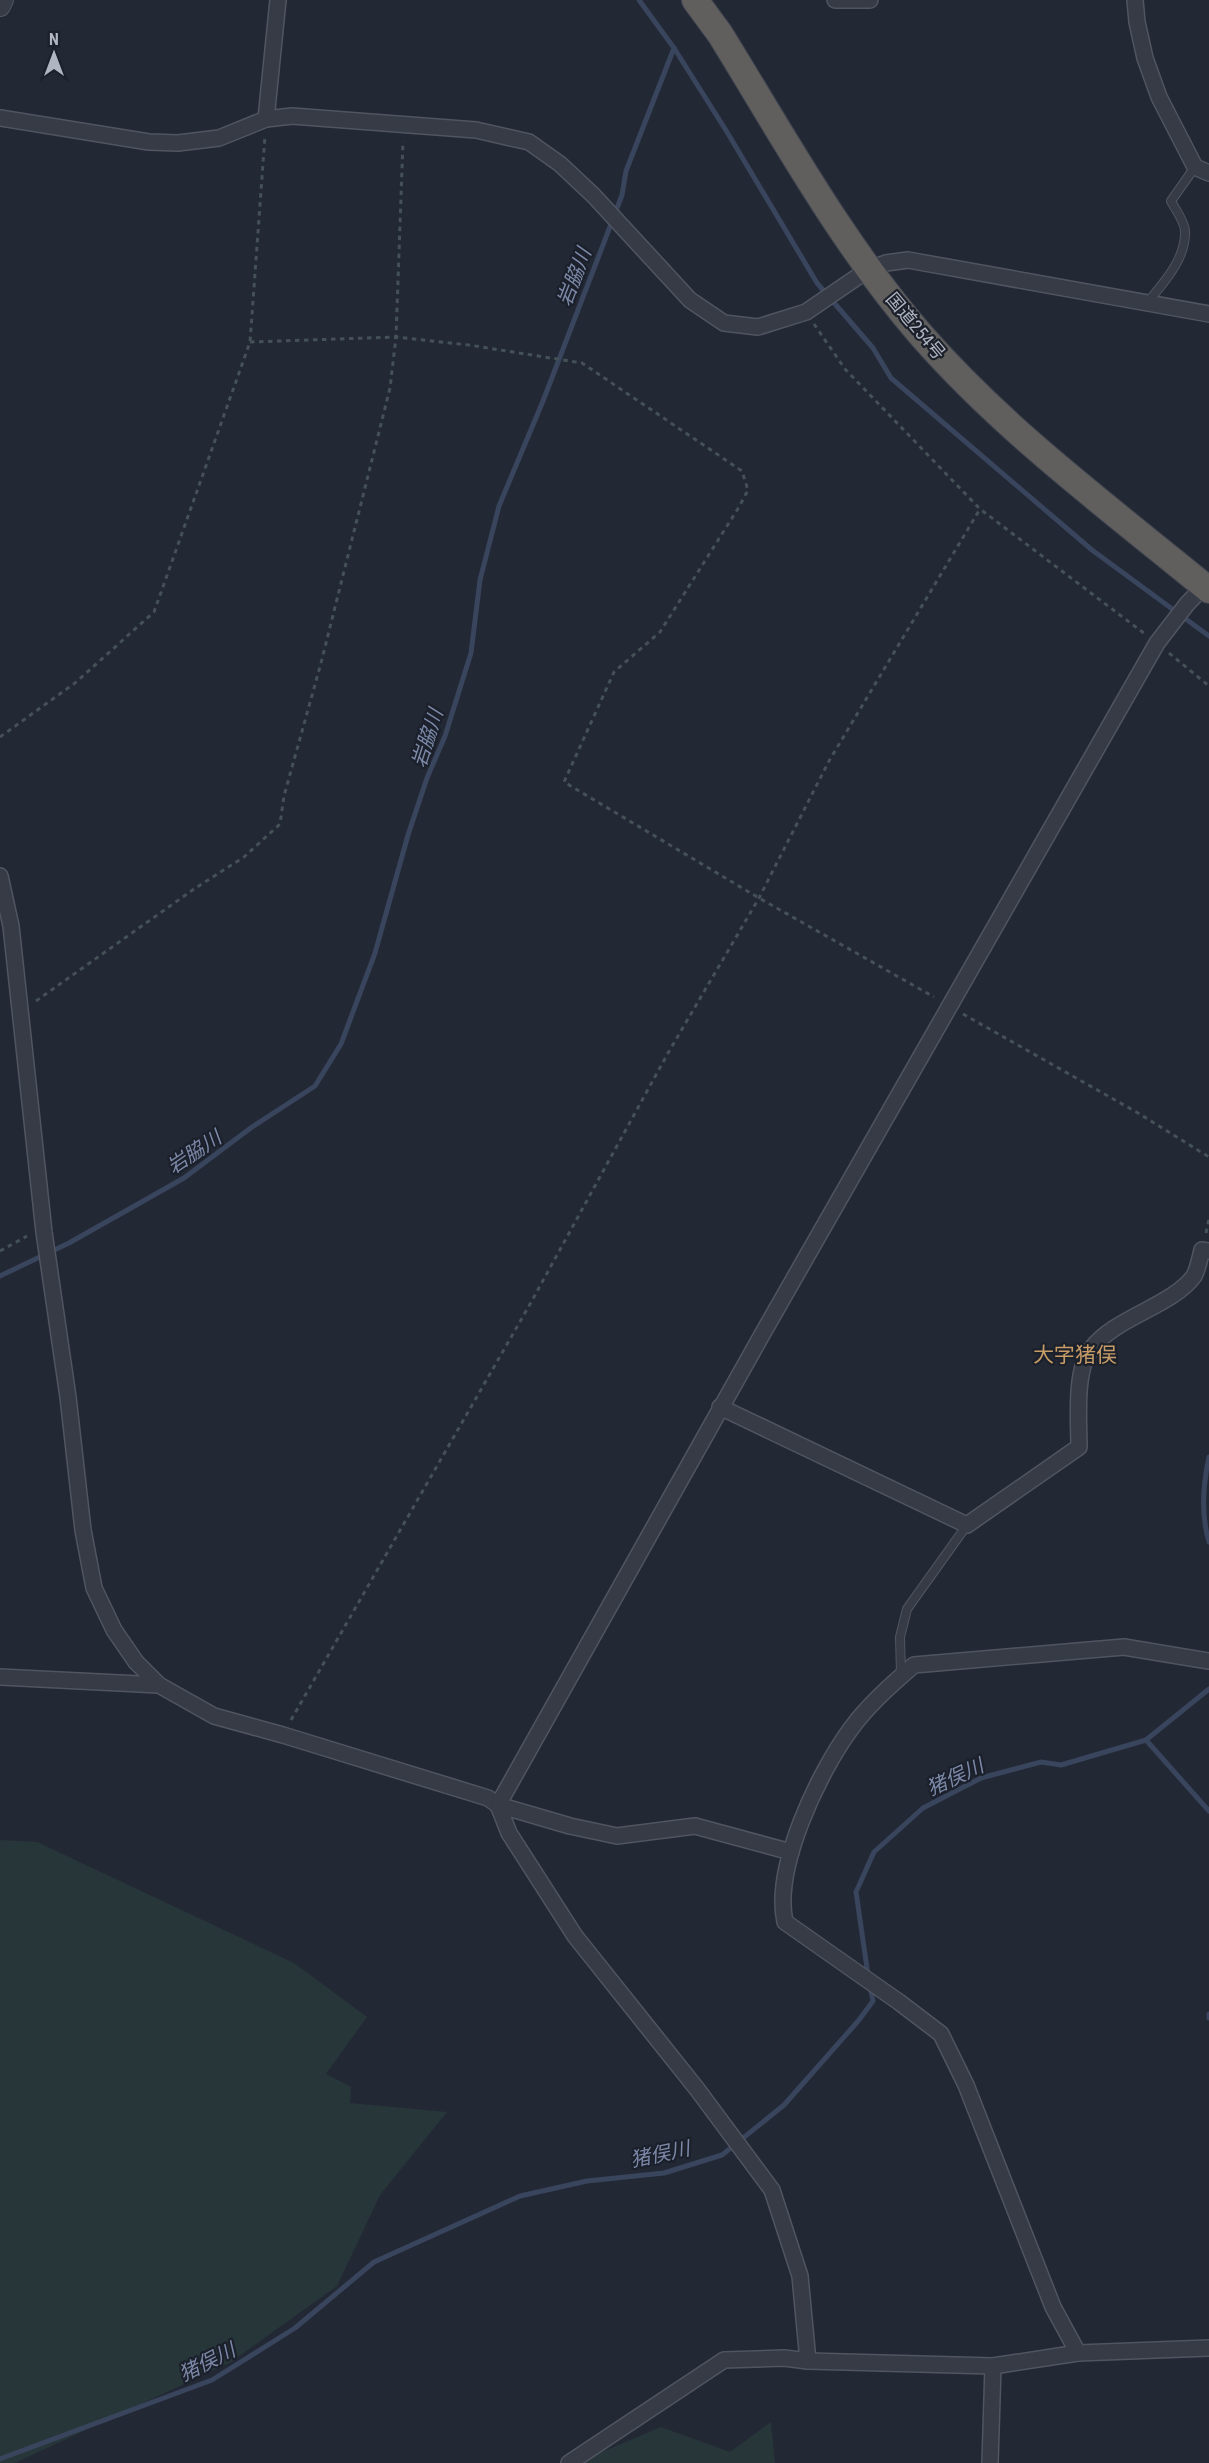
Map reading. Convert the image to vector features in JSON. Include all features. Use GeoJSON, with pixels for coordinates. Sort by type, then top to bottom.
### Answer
{"type":"FeatureCollection","features":[{"type":"Feature","properties":{"kind":"highway","name":"国道254号"},"geometry":{"type":"LineString","coordinates":[[695,0],[720,34],[869,269],[921,334],[978,396],[1047,459],[1207,586]]}},
{"type":"Feature","properties":{"kind":"street"},"geometry":{"type":"LineString","coordinates":[[0,6],[3,0]]}},
{"type":"Feature","properties":{"kind":"street"},"geometry":{"type":"LineString","coordinates":[[266,119],[278,0]]}},
{"type":"Feature","properties":{"kind":"street"},"geometry":{"type":"LineString","coordinates":[[835,0],[870,0]]}},
{"type":"Feature","properties":{"kind":"street"},"geometry":{"type":"LineString","coordinates":[[1136,0],[1137,22],[1145,58],[1159,97],[1202,170]]}},
{"type":"Feature","properties":{"kind":"street"},"geometry":{"type":"LineString","coordinates":[[0,118],[126,139],[178,143],[219,138],[266,119],[292,116],[476,130],[530,142],[560,164],[594,196],[690,300],[724,323],[758,327],[806,312],[869,269],[886,263],[908,260],[1209,314]]}},
{"type":"Feature","properties":{"kind":"street"},"geometry":{"type":"LineString","coordinates":[[498,1805],[948,1005],[1157,644],[1187,604],[1207,586]]}},
{"type":"Feature","properties":{"kind":"street"},"geometry":{"type":"LineString","coordinates":[[0,876],[11,926],[44,1226],[68,1397],[83,1530],[94,1588],[114,1630],[136,1662],[159,1685],[214,1716],[488,1798],[498,1805],[570,1826],[617,1836],[695,1827],[791,1852]]}},
{"type":"Feature","properties":{"kind":"street"},"geometry":{"type":"LineString","coordinates":[[720,1407],[967,1525],[1079,1447],[1079,1385],[1091,1348],[1121,1324],[1176,1292],[1194,1275],[1202,1250],[1209,1251]]}},
{"type":"Feature","properties":{"kind":"street"},"geometry":{"type":"LineString","coordinates":[[1078,2353],[1053,2307],[966,2085],[941,2034],[785,1922],[782,1908],[791,1852],[820,1775],[851,1728],[914,1665],[1124,1647],[1209,1660]]}},
{"type":"Feature","properties":{"kind":"street"},"geometry":{"type":"LineString","coordinates":[[0,1677],[159,1685]]}},
{"type":"Feature","properties":{"kind":"street"},"geometry":{"type":"LineString","coordinates":[[498,1805],[509,1833],[575,1936],[697,2089],[772,2190],[800,2276],[808,2361]]}},
{"type":"Feature","properties":{"kind":"street"},"geometry":{"type":"LineString","coordinates":[[569,2463],[724,2360],[784,2358],[808,2361],[993,2366],[1078,2353],[1209,2348]]}},
{"type":"Feature","properties":{"kind":"street"},"geometry":{"type":"LineString","coordinates":[[990,2463],[993,2366]]}},
{"type":"Feature","properties":{"kind":"lane"},"geometry":{"type":"LineString","coordinates":[[1148,302],[1170,274],[1182,250],[1185,229],[1171,201],[1202,170]]}},
{"type":"Feature","properties":{"kind":"lane"},"geometry":{"type":"LineString","coordinates":[[901,1676],[900,1637],[907,1609],[967,1525]]}},
{"type":"Feature","properties":{"kind":"path"},"geometry":{"type":"LineString","coordinates":[[0,737],[75,683],[154,612],[250,342],[266,119]]}},
{"type":"Feature","properties":{"kind":"path"},"geometry":{"type":"LineString","coordinates":[[21,1012],[194,889],[244,857],[280,824],[284,796],[321,663],[390,387],[396,337],[403,125]]}},
{"type":"Feature","properties":{"kind":"path"},"geometry":{"type":"LineString","coordinates":[[806,312],[845,369],[980,509],[1209,686]]}},
{"type":"Feature","properties":{"kind":"path"},"geometry":{"type":"LineString","coordinates":[[250,342],[396,337],[470,345],[582,363],[742,471],[748,490],[739,507],[660,632],[614,672],[564,782],[759,898],[1138,1113],[1209,1156]]}},
{"type":"Feature","properties":{"kind":"path"},"geometry":{"type":"LineString","coordinates":[[283,1735],[523,1316],[668,1053],[759,898],[829,761],[980,509]]}},
{"type":"Feature","properties":{"kind":"path"},"geometry":{"type":"LineString","coordinates":[[0,1251],[44,1226]]}},
{"type":"Feature","properties":{"kind":"shaded area"},"geometry":{"type":"Polygon","coordinates":[[[0,1840],[37,1842],[294,1963],[367,2017],[326,2074],[351,2087],[350,2103],[447,2112],[380,2195],[337,2286],[231,2362],[15,2463],[0,2463],[0,1840]]]}},
{"type":"Feature","properties":{"kind":"shaded area"},"geometry":{"type":"Polygon","coordinates":[[[771,2422],[775,2463],[576,2463],[661,2427],[730,2452],[771,2422]]]}},
{"type":"Feature","properties":{"kind":"waterway"},"geometry":{"type":"LineString","coordinates":[[639,0],[674,48],[727,132],[817,283],[873,348],[891,378],[1092,550],[1209,636]]}},
{"type":"Feature","properties":{"kind":"waterway","name":"岩脇川"},"geometry":{"type":"LineString","coordinates":[[0,1276],[69,1243],[184,1178],[252,1127],[315,1086],[341,1044],[375,953],[408,835],[427,778],[445,736],[471,653],[480,580],[499,506],[543,401],[598,258],[622,195],[626,171],[674,48]]}},
{"type":"Feature","properties":{"kind":"waterway"},"geometry":{"type":"LineString","coordinates":[[1209,1457],[1204,1500],[1209,1542]]}},
{"type":"Feature","properties":{"kind":"waterway","name":"猪俣川"},"geometry":{"type":"LineString","coordinates":[[868,1975],[856,1892],[874,1852],[923,1808],[981,1778],[1041,1762],[1061,1765],[1146,1740],[1209,1689]]}},
{"type":"Feature","properties":{"kind":"waterway"},"geometry":{"type":"LineString","coordinates":[[1146,1740],[1209,1811]]}},
{"type":"Feature","properties":{"kind":"waterway","name":"猪俣川"},"geometry":{"type":"LineString","coordinates":[[0,2459],[212,2380],[295,2328],[374,2262],[520,2196],[587,2181],[664,2173],[722,2155],[784,2105],[859,2020],[873,2001],[870,1987]]}},
{"type":"Feature","properties":{"kind":"district","name":"大字猪俣"},"geometry":{"type":"Point","coordinates":[1075,1355]}}]}
